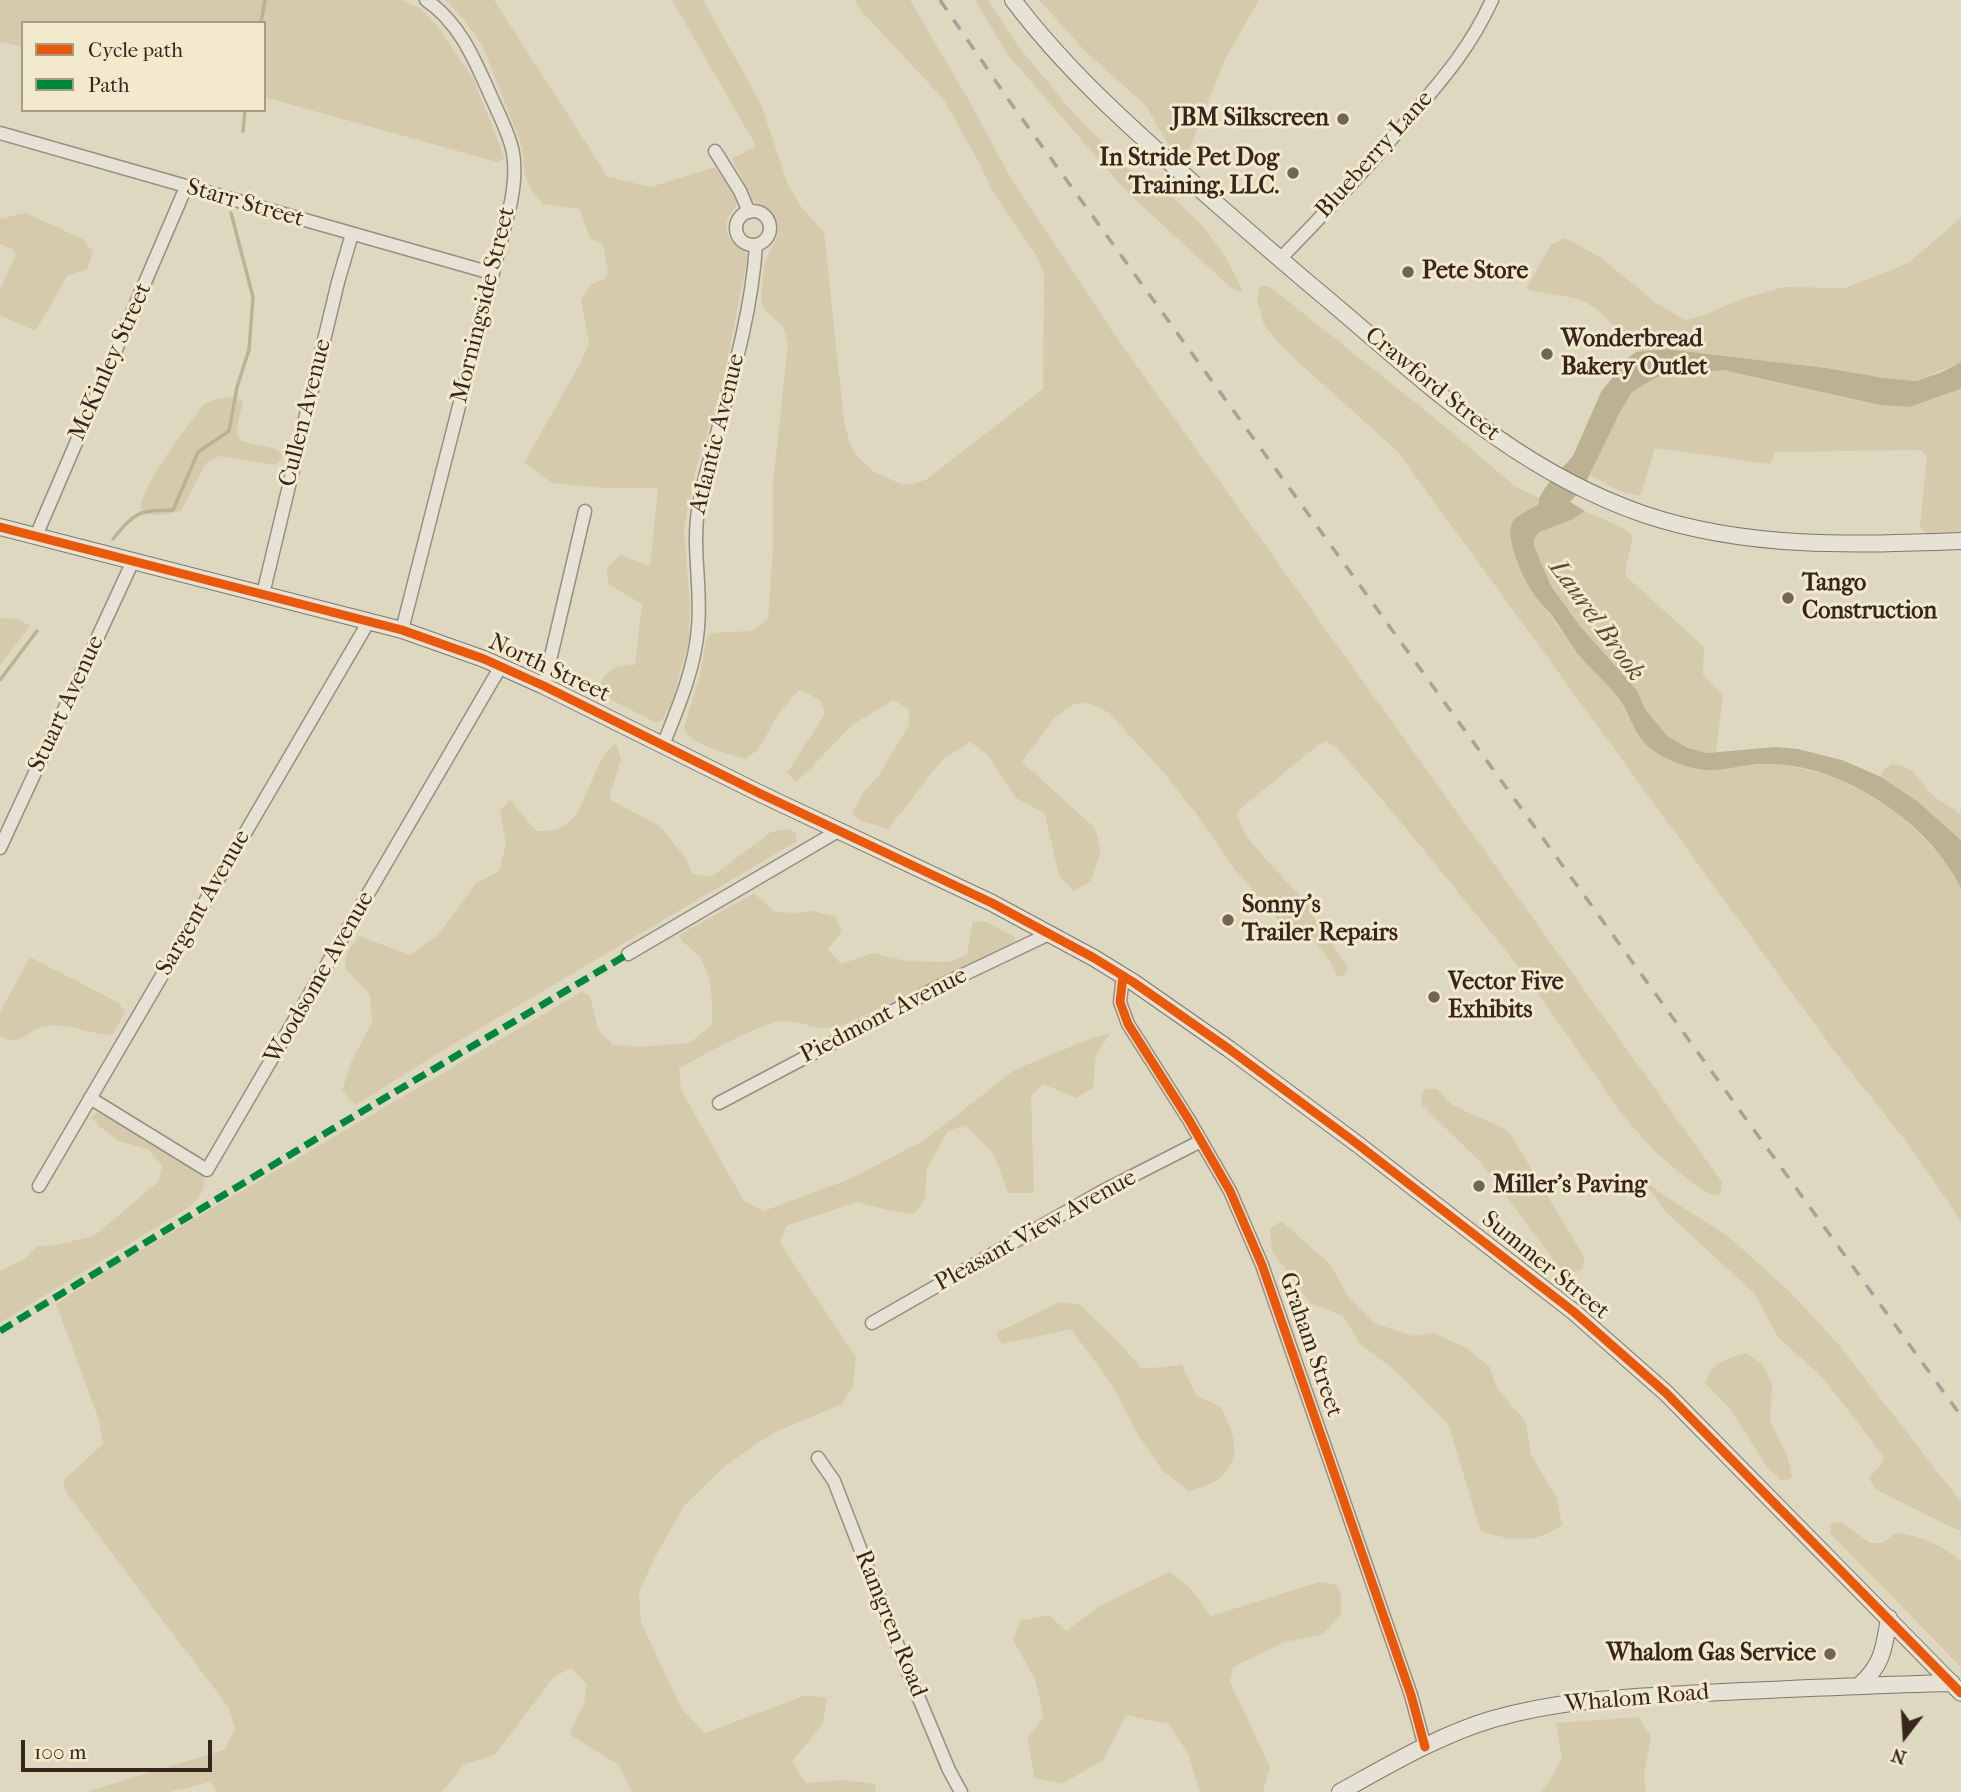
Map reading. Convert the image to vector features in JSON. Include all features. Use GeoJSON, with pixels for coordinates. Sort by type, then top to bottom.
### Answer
{"type":"FeatureCollection","features":[{"type":"Feature","properties":{"kind":"main road","name":"Crawford Street"},"geometry":{"type":"LineString","coordinates":[[1013,0],[1046,42],[1106,104],[1280,259],[1458,410],[1502,443],[1552,472],[1594,493],[1659,519],[1705,531],[1821,544],[1961,541]]}},
{"type":"Feature","properties":{"kind":"main road","name":"North Street"},"geometry":{"type":"LineString","coordinates":[[0,527],[402,630],[501,666],[1051,933]]}},
{"type":"Feature","properties":{"kind":"main road","name":"Summer Street"},"geometry":{"type":"LineString","coordinates":[[1051,933],[1123,976],[1229,1049],[1335,1127],[1574,1312],[1666,1393],[1956,1688]]}},
{"type":"Feature","properties":{"kind":"main road"},"geometry":{"type":"LineString","coordinates":[[1860,1685],[1874,1672],[1883,1655],[1889,1618]]}},
{"type":"Feature","properties":{"kind":"main road","name":"Whalom Road"},"geometry":{"type":"LineString","coordinates":[[1340,1792],[1425,1747],[1493,1719],[1584,1701],[1860,1685],[1956,1688]]}},
{"type":"Feature","properties":{"kind":"street","name":"Morningside Street"},"geometry":{"type":"LineString","coordinates":[[402,630],[511,202],[514,178],[509,136],[470,51],[456,30],[426,0]]}},
{"type":"Feature","properties":{"kind":"street","name":"Blueberry Lane"},"geometry":{"type":"LineString","coordinates":[[1280,259],[1361,175],[1467,47],[1478,32],[1492,0]]}},
{"type":"Feature","properties":{"kind":"street","name":"Starr Street"},"geometry":{"type":"LineString","coordinates":[[0,134],[491,273]]}},
{"type":"Feature","properties":{"kind":"street","name":"Atlantic Avenue"},"geometry":{"type":"LineString","coordinates":[[663,745],[685,686],[696,640],[699,614],[696,517],[743,336],[757,245],[765,239],[769,225],[764,216],[749,212],[740,191],[715,151]]}},
{"type":"Feature","properties":{"kind":"street","name":"McKinley Street"},"geometry":{"type":"LineString","coordinates":[[36,536],[186,187]]}},
{"type":"Feature","properties":{"kind":"street"},"geometry":{"type":"LineString","coordinates":[[749,212],[740,217],[736,232],[746,244],[757,245]]}},
{"type":"Feature","properties":{"kind":"street","name":"Cullen Avenue"},"geometry":{"type":"LineString","coordinates":[[263,594],[352,234]]}},
{"type":"Feature","properties":{"kind":"street"},"geometry":{"type":"LineString","coordinates":[[544,686],[585,511]]}},
{"type":"Feature","properties":{"kind":"street","name":"Stuart Avenue"},"geometry":{"type":"LineString","coordinates":[[0,848],[133,561]]}},
{"type":"Feature","properties":{"kind":"street","name":"Sargent Avenue"},"geometry":{"type":"LineString","coordinates":[[39,1186],[369,621]]}},
{"type":"Feature","properties":{"kind":"street","name":"Woodsome Avenue"},"geometry":{"type":"LineString","coordinates":[[90,1098],[207,1170],[501,666]]}},
{"type":"Feature","properties":{"kind":"street"},"geometry":{"type":"LineString","coordinates":[[628,954],[838,831]]}},
{"type":"Feature","properties":{"kind":"street","name":"Piedmont Avenue"},"geometry":{"type":"LineString","coordinates":[[719,1102],[948,982],[1051,933]]}},
{"type":"Feature","properties":{"kind":"street","name":"Graham Street"},"geometry":{"type":"LineString","coordinates":[[1123,976],[1120,1002],[1128,1024],[1230,1191],[1262,1265],[1411,1695],[1425,1747]]}},
{"type":"Feature","properties":{"kind":"street","name":"Pleasant View Avenue"},"geometry":{"type":"LineString","coordinates":[[873,1323],[1101,1192],[1201,1141]]}},
{"type":"Feature","properties":{"kind":"street","name":"Ramgren Road"},"geometry":{"type":"LineString","coordinates":[[818,1458],[834,1481],[910,1677],[961,1792]]}},
{"type":"Feature","properties":{"kind":"shaded area"},"geometry":{"type":"Polygon","coordinates":[[[0,0],[401,0],[421,9],[437,25],[474,80],[505,159],[497,162],[266,98],[266,21],[21,21],[21,47],[0,42],[0,0]]]}},
{"type":"Feature","properties":{"kind":"shaded area"},"geometry":{"type":"Polygon","coordinates":[[[446,0],[494,0],[608,177],[651,187],[715,167],[735,197],[736,206],[729,216],[726,229],[730,239],[747,254],[747,260],[723,382],[695,472],[684,529],[690,607],[689,640],[671,705],[662,720],[657,723],[596,692],[610,671],[620,666],[635,665],[642,604],[608,584],[607,568],[620,555],[650,566],[658,488],[602,488],[552,483],[524,463],[589,343],[581,300],[592,284],[605,279],[608,272],[603,244],[590,239],[580,209],[543,204],[531,190],[525,175],[522,146],[483,47],[446,0]]]}},
{"type":"Feature","properties":{"kind":"shaded area"},"geometry":{"type":"Polygon","coordinates":[[[672,0],[703,0],[761,104],[788,185],[802,208],[824,232],[844,421],[855,454],[874,472],[901,484],[914,484],[927,479],[1043,389],[1044,276],[1037,256],[992,191],[944,100],[856,5],[855,0],[910,0],[1012,180],[1116,337],[1722,1182],[1720,1195],[1710,1194],[1699,1188],[1656,1153],[1621,1113],[1524,973],[1391,810],[1338,749],[1326,741],[1240,809],[1238,815],[1243,830],[1261,854],[1315,911],[1311,914],[1347,965],[1347,972],[1337,977],[1330,961],[1313,938],[1280,922],[1233,867],[1195,812],[1158,766],[1108,712],[1087,703],[1074,704],[1054,718],[1022,762],[1095,828],[1101,851],[1091,881],[1074,891],[1059,876],[1045,814],[1016,798],[987,754],[970,742],[943,759],[888,829],[862,821],[852,814],[862,794],[879,775],[909,725],[909,709],[893,700],[852,725],[796,782],[787,773],[825,714],[821,701],[800,689],[779,713],[758,750],[745,759],[711,748],[688,734],[684,728],[699,678],[706,641],[711,633],[751,631],[768,619],[773,548],[773,484],[788,343],[783,327],[765,310],[761,299],[764,265],[777,237],[778,226],[772,215],[753,200],[732,159],[756,146],[672,0]]]}},
{"type":"Feature","properties":{"kind":"shaded area"},"geometry":{"type":"Polygon","coordinates":[[[975,0],[988,0],[1018,46],[1070,109],[1128,169],[1157,182],[1202,225],[1224,254],[1242,289],[1241,293],[1229,286],[1126,191],[1008,55],[975,0]]]}},
{"type":"Feature","properties":{"kind":"shaded area"},"geometry":{"type":"Polygon","coordinates":[[[1039,0],[1259,0],[1225,59],[1188,152],[1170,147],[1146,106],[1085,51],[1039,0]]]}},
{"type":"Feature","properties":{"kind":"shaded area"},"geometry":{"type":"Polygon","coordinates":[[[25,213],[83,239],[93,252],[87,269],[67,276],[37,329],[33,330],[0,315],[0,289],[16,255],[11,248],[0,244],[0,219],[25,213]]]}},
{"type":"Feature","properties":{"kind":"shaded area"},"geometry":{"type":"Polygon","coordinates":[[[1961,218],[1961,362],[1916,381],[1666,349],[1636,352],[1611,322],[1588,304],[1574,298],[1526,289],[1551,245],[1565,238],[1600,257],[1656,303],[1685,320],[1705,315],[1738,300],[1784,287],[1844,288],[1875,277],[1908,263],[1961,218]]]}},
{"type":"Feature","properties":{"kind":"shaded area"},"geometry":{"type":"Polygon","coordinates":[[[1260,286],[1268,286],[1279,294],[1516,487],[1539,498],[1538,505],[1523,512],[1510,534],[1514,552],[1530,588],[1583,660],[1620,699],[1628,717],[1706,770],[1769,764],[1792,766],[1833,777],[1874,796],[1903,817],[1945,860],[1961,889],[1961,1221],[1909,1145],[1835,1052],[1397,451],[1285,350],[1264,325],[1257,299],[1260,286]]]}},
{"type":"Feature","properties":{"kind":"shaded area"},"geometry":{"type":"Polygon","coordinates":[[[1666,349],[1916,381],[1961,362],[1961,389],[1909,407],[1880,405],[1723,370],[1657,377],[1632,392],[1584,486],[1570,502],[1585,511],[1571,520],[1539,532],[1534,539],[1534,546],[1551,586],[1579,625],[1637,690],[1645,709],[1667,736],[1688,748],[1707,753],[1775,747],[1798,749],[1842,760],[1881,777],[1917,801],[1961,840],[1961,889],[1929,842],[1906,820],[1854,786],[1826,774],[1797,767],[1761,764],[1713,770],[1698,769],[1670,760],[1651,749],[1640,737],[1617,696],[1580,656],[1527,582],[1513,547],[1510,529],[1512,523],[1520,514],[1538,505],[1547,485],[1573,456],[1601,392],[1627,359],[1636,352],[1666,349]]]}},
{"type":"Feature","properties":{"kind":"shaded area"},"geometry":{"type":"Polygon","coordinates":[[[1723,370],[1880,405],[1909,407],[1961,389],[1961,532],[1926,534],[1920,527],[1927,457],[1921,450],[1775,452],[1771,464],[1655,448],[1640,496],[1619,491],[1590,475],[1614,419],[1632,391],[1641,384],[1663,376],[1723,370]]]}},
{"type":"Feature","properties":{"kind":"shaded area"},"geometry":{"type":"Polygon","coordinates":[[[232,397],[243,401],[236,432],[241,441],[276,449],[284,457],[275,465],[218,456],[206,463],[181,511],[159,515],[145,512],[140,508],[150,482],[204,404],[232,397]]]}},
{"type":"Feature","properties":{"kind":"shaded area"},"geometry":{"type":"Polygon","coordinates":[[[1585,511],[1625,529],[1633,536],[1625,571],[1627,577],[1704,647],[1703,675],[1723,695],[1716,752],[1707,753],[1688,748],[1666,736],[1645,709],[1637,690],[1579,625],[1551,586],[1534,546],[1534,539],[1540,530],[1571,520],[1585,511]]]}},
{"type":"Feature","properties":{"kind":"shaded area"},"geometry":{"type":"Polygon","coordinates":[[[0,618],[18,619],[30,626],[0,666],[0,618]]]}},
{"type":"Feature","properties":{"kind":"shaded area"},"geometry":{"type":"Polygon","coordinates":[[[616,743],[621,759],[609,799],[661,827],[687,860],[692,874],[711,877],[771,832],[787,829],[796,833],[797,841],[440,1052],[356,1105],[342,1091],[351,1062],[372,1022],[370,995],[345,968],[347,952],[359,936],[410,955],[436,937],[476,883],[499,871],[506,844],[500,810],[510,800],[536,831],[558,829],[568,823],[576,813],[600,763],[616,743]]]}},
{"type":"Feature","properties":{"kind":"shaded area"},"geometry":{"type":"Polygon","coordinates":[[[1892,764],[1907,768],[1930,793],[1961,814],[1961,840],[1917,801],[1881,777],[1882,771],[1892,764]]]}},
{"type":"Feature","properties":{"kind":"shaded area"},"geometry":{"type":"Polygon","coordinates":[[[754,893],[773,911],[813,911],[836,917],[842,931],[828,949],[841,964],[873,953],[906,961],[950,962],[967,954],[973,921],[987,922],[1015,937],[1015,941],[999,952],[839,1027],[823,1028],[785,1021],[775,1022],[679,1068],[681,1090],[744,1201],[764,1211],[850,1179],[923,1141],[1016,1069],[1111,1033],[1096,1054],[1093,1088],[1076,1098],[1043,1084],[1031,1096],[1034,1193],[1008,1193],[994,1155],[966,1125],[948,1131],[927,1168],[925,1198],[914,1214],[857,1202],[786,1226],[780,1243],[856,1357],[853,1386],[842,1404],[773,1433],[725,1466],[683,1507],[639,1593],[641,1622],[681,1708],[705,1733],[806,1695],[827,1698],[823,1723],[792,1762],[806,1783],[845,1780],[875,1784],[876,1792],[632,1792],[619,1765],[569,1734],[584,1704],[587,1684],[571,1668],[554,1677],[496,1754],[463,1765],[442,1792],[218,1792],[210,1782],[170,1792],[86,1792],[224,1750],[235,1728],[229,1708],[66,1492],[63,1481],[103,1444],[99,1420],[56,1304],[114,1266],[581,992],[590,996],[598,1029],[612,1044],[638,1047],[690,1043],[712,1024],[711,991],[708,974],[701,959],[679,935],[754,893]]]}},
{"type":"Feature","properties":{"kind":"shaded area"},"geometry":{"type":"Polygon","coordinates":[[[30,957],[119,1003],[125,1013],[112,1035],[54,1025],[40,1028],[18,1040],[6,1039],[0,1035],[0,1012],[30,957]]]}},
{"type":"Feature","properties":{"kind":"shaded area"},"geometry":{"type":"Polygon","coordinates":[[[1426,1089],[1437,1089],[1452,1105],[1505,1129],[1511,1135],[1584,1257],[1583,1269],[1571,1272],[1560,1268],[1481,1163],[1422,1105],[1421,1095],[1426,1089]]]}},
{"type":"Feature","properties":{"kind":"shaded area"},"geometry":{"type":"Polygon","coordinates":[[[97,1112],[203,1172],[203,1190],[191,1206],[0,1323],[0,1271],[24,1259],[37,1246],[56,1245],[94,1236],[159,1181],[162,1165],[147,1149],[119,1141],[100,1127],[92,1118],[97,1112]]]}},
{"type":"Feature","properties":{"kind":"shaded area"},"geometry":{"type":"Polygon","coordinates":[[[1649,1184],[1729,1237],[1791,1293],[1838,1344],[1961,1502],[1961,1530],[1875,1489],[1869,1478],[1881,1465],[1884,1457],[1823,1378],[1778,1337],[1755,1294],[1667,1213],[1648,1187],[1649,1184]]]}},
{"type":"Feature","properties":{"kind":"shaded area"},"geometry":{"type":"Polygon","coordinates":[[[1281,1221],[1330,1264],[1348,1297],[1374,1323],[1413,1336],[1434,1333],[1468,1349],[1490,1367],[1496,1387],[1526,1422],[1531,1455],[1557,1498],[1562,1525],[1542,1536],[1523,1539],[1481,1531],[1448,1424],[1396,1371],[1360,1344],[1343,1316],[1310,1303],[1272,1251],[1270,1229],[1281,1221]]]}},
{"type":"Feature","properties":{"kind":"shaded area"},"geometry":{"type":"Polygon","coordinates":[[[1060,1302],[1079,1304],[1142,1369],[1182,1365],[1196,1395],[1221,1407],[1232,1434],[1234,1452],[1228,1470],[1220,1478],[1189,1491],[1162,1470],[1137,1433],[1113,1386],[1071,1329],[1002,1344],[996,1333],[1060,1302]]]}},
{"type":"Feature","properties":{"kind":"shaded area"},"geometry":{"type":"Polygon","coordinates":[[[1746,1353],[1762,1364],[1772,1384],[1770,1421],[1788,1458],[1792,1478],[1782,1481],[1767,1467],[1730,1409],[1705,1383],[1721,1362],[1746,1353]]]}},
{"type":"Feature","properties":{"kind":"shaded area"},"geometry":{"type":"Polygon","coordinates":[[[1841,1522],[1870,1543],[1883,1543],[1895,1533],[1904,1534],[1930,1542],[1961,1561],[1961,1667],[1830,1533],[1831,1524],[1841,1522]]]}},
{"type":"Feature","properties":{"kind":"shaded area"},"geometry":{"type":"Polygon","coordinates":[[[1169,1572],[1189,1587],[1211,1616],[1319,1582],[1334,1584],[1341,1592],[1341,1615],[1322,1635],[1284,1642],[1233,1667],[1230,1682],[1270,1767],[1263,1792],[1200,1792],[1188,1753],[1168,1724],[1126,1715],[1103,1760],[1062,1784],[1035,1778],[1027,1739],[1044,1717],[1035,1679],[1013,1640],[1020,1621],[1049,1615],[1066,1631],[1098,1607],[1169,1572]]]}},
{"type":"Feature","properties":{"kind":"shaded area"},"geometry":{"type":"Polygon","coordinates":[[[1638,1717],[1651,1736],[1644,1775],[1646,1792],[1540,1792],[1562,1759],[1556,1723],[1638,1717]]]}},
{"type":"Feature","properties":{"kind":"waterway"},"geometry":{"type":"LineString","coordinates":[[261,21],[265,0]]}},
{"type":"Feature","properties":{"kind":"waterway"},"geometry":{"type":"LineString","coordinates":[[243,131],[245,112]]}},
{"type":"Feature","properties":{"kind":"waterway"},"geometry":{"type":"LineString","coordinates":[[113,539],[138,514],[173,510],[198,452],[229,431],[237,387],[249,350],[253,297],[231,213]]}},
{"type":"Feature","properties":{"kind":"waterway"},"geometry":{"type":"LineString","coordinates":[[0,680],[37,631]]}},
{"type":"Feature","properties":{"kind":"railway"},"geometry":{"type":"LineString","coordinates":[[940,0],[1010,102],[1961,1416]]}},
{"type":"Feature","properties":{"kind":"marked path"},"geometry":{"type":"LineString","coordinates":[[0,1331],[329,1131],[628,954]]}},
{"type":"Feature","properties":{"kind":"cycle path"},"geometry":{"type":"LineString","coordinates":[[0,527],[402,630],[484,659],[992,903],[1094,958],[1229,1049],[1356,1143],[1574,1312],[1666,1393],[1961,1693]]}},
{"type":"Feature","properties":{"kind":"cycle path"},"geometry":{"type":"LineString","coordinates":[[1123,976],[1120,1002],[1128,1024],[1230,1191],[1262,1265],[1411,1695],[1425,1747]]}},
{"type":"Feature","properties":{"kind":"place","name":"JBM Silkscreen"},"geometry":{"type":"Point","coordinates":[1343,119]}},
{"type":"Feature","properties":{"kind":"place","name":"In Stride Pet Dog Training, LLC."},"geometry":{"type":"Point","coordinates":[1293,173]}},
{"type":"Feature","properties":{"kind":"place","name":"Pete Store"},"geometry":{"type":"Point","coordinates":[1408,272]}},
{"type":"Feature","properties":{"kind":"place","name":"Wonderbread Bakery Outlet"},"geometry":{"type":"Point","coordinates":[1547,354]}},
{"type":"Feature","properties":{"kind":"place","name":"Tango Construction"},"geometry":{"type":"Point","coordinates":[1788,598]}},
{"type":"Feature","properties":{"kind":"place","name":"Sonny's Trailer Repairs"},"geometry":{"type":"Point","coordinates":[1228,920]}},
{"type":"Feature","properties":{"kind":"place","name":"Vector Five Exhibits"},"geometry":{"type":"Point","coordinates":[1434,997]}},
{"type":"Feature","properties":{"kind":"place","name":"Miller's Paving"},"geometry":{"type":"Point","coordinates":[1479,1186]}},
{"type":"Feature","properties":{"kind":"place","name":"Whalom Gas Service"},"geometry":{"type":"Point","coordinates":[1830,1654]}},
{"type":"Feature","properties":{"kind":"water label","name":"Laurel Brook"},"geometry":{"type":"Point","coordinates":[1596,621]}}]}
